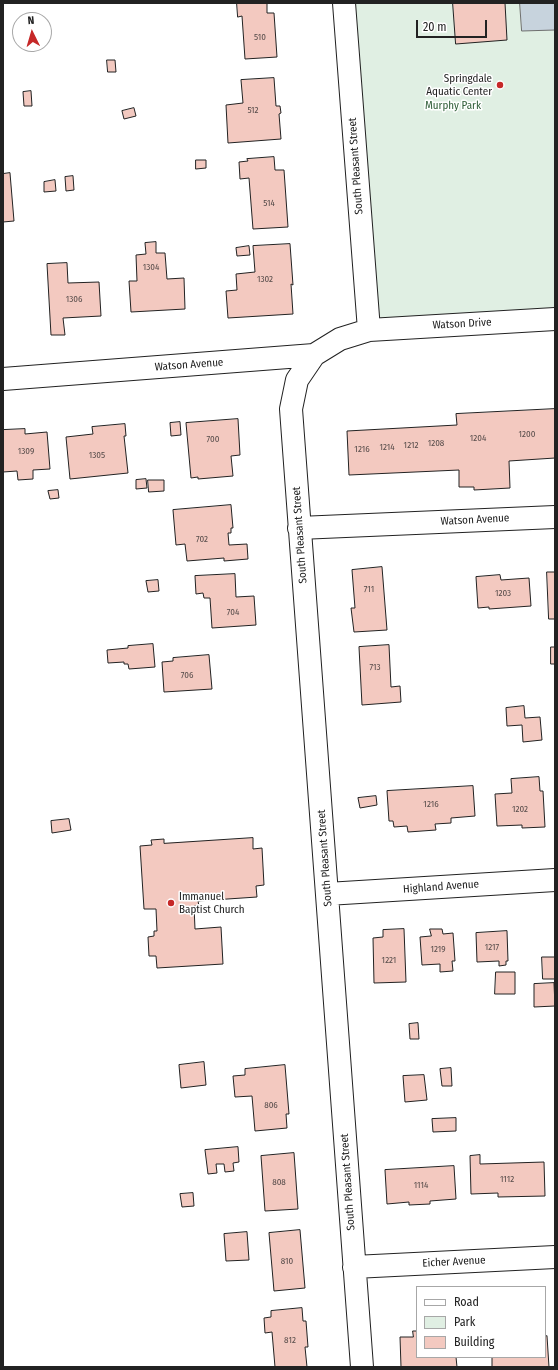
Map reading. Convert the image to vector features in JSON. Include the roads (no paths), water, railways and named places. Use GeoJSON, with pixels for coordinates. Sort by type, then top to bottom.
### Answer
{"type":"FeatureCollection","features":[{"type":"Feature","properties":{"kind":"street","name":"South Pleasant Street"},"geometry":{"type":"LineString","coordinates":[[344,3],[369,330]]}},
{"type":"Feature","properties":{"kind":"street","name":"Watson Drive"},"geometry":{"type":"LineString","coordinates":[[369,330],[555,319]]}},
{"type":"Feature","properties":{"kind":"street","name":"Watson Avenue"},"geometry":{"type":"LineString","coordinates":[[3,379],[314,355],[340,339],[369,330]]}},
{"type":"Feature","properties":{"kind":"street","name":"South Pleasant Street"},"geometry":{"type":"LineString","coordinates":[[314,355],[297,380],[291,409],[362,1367]]}},
{"type":"Feature","properties":{"kind":"street","name":"Watson Avenue"},"geometry":{"type":"LineString","coordinates":[[299,528],[555,517]]}},
{"type":"Feature","properties":{"kind":"street","name":"Highland Avenue"},"geometry":{"type":"LineString","coordinates":[[328,894],[555,880]]}},
{"type":"Feature","properties":{"kind":"street","name":"Eicher Avenue"},"geometry":{"type":"LineString","coordinates":[[354,1267],[555,1257]]}},
{"type":"Feature","properties":{"kind":"place","name":"Springdale Aquatic Center"},"geometry":{"type":"Point","coordinates":[500,85]}},
{"type":"Feature","properties":{"kind":"place","name":"Immanuel Baptist Church"},"geometry":{"type":"Point","coordinates":[171,903]}},
{"type":"Feature","properties":{"kind":"park label","name":"Murphy Park"},"geometry":{"type":"Point","coordinates":[453,106]}}]}
